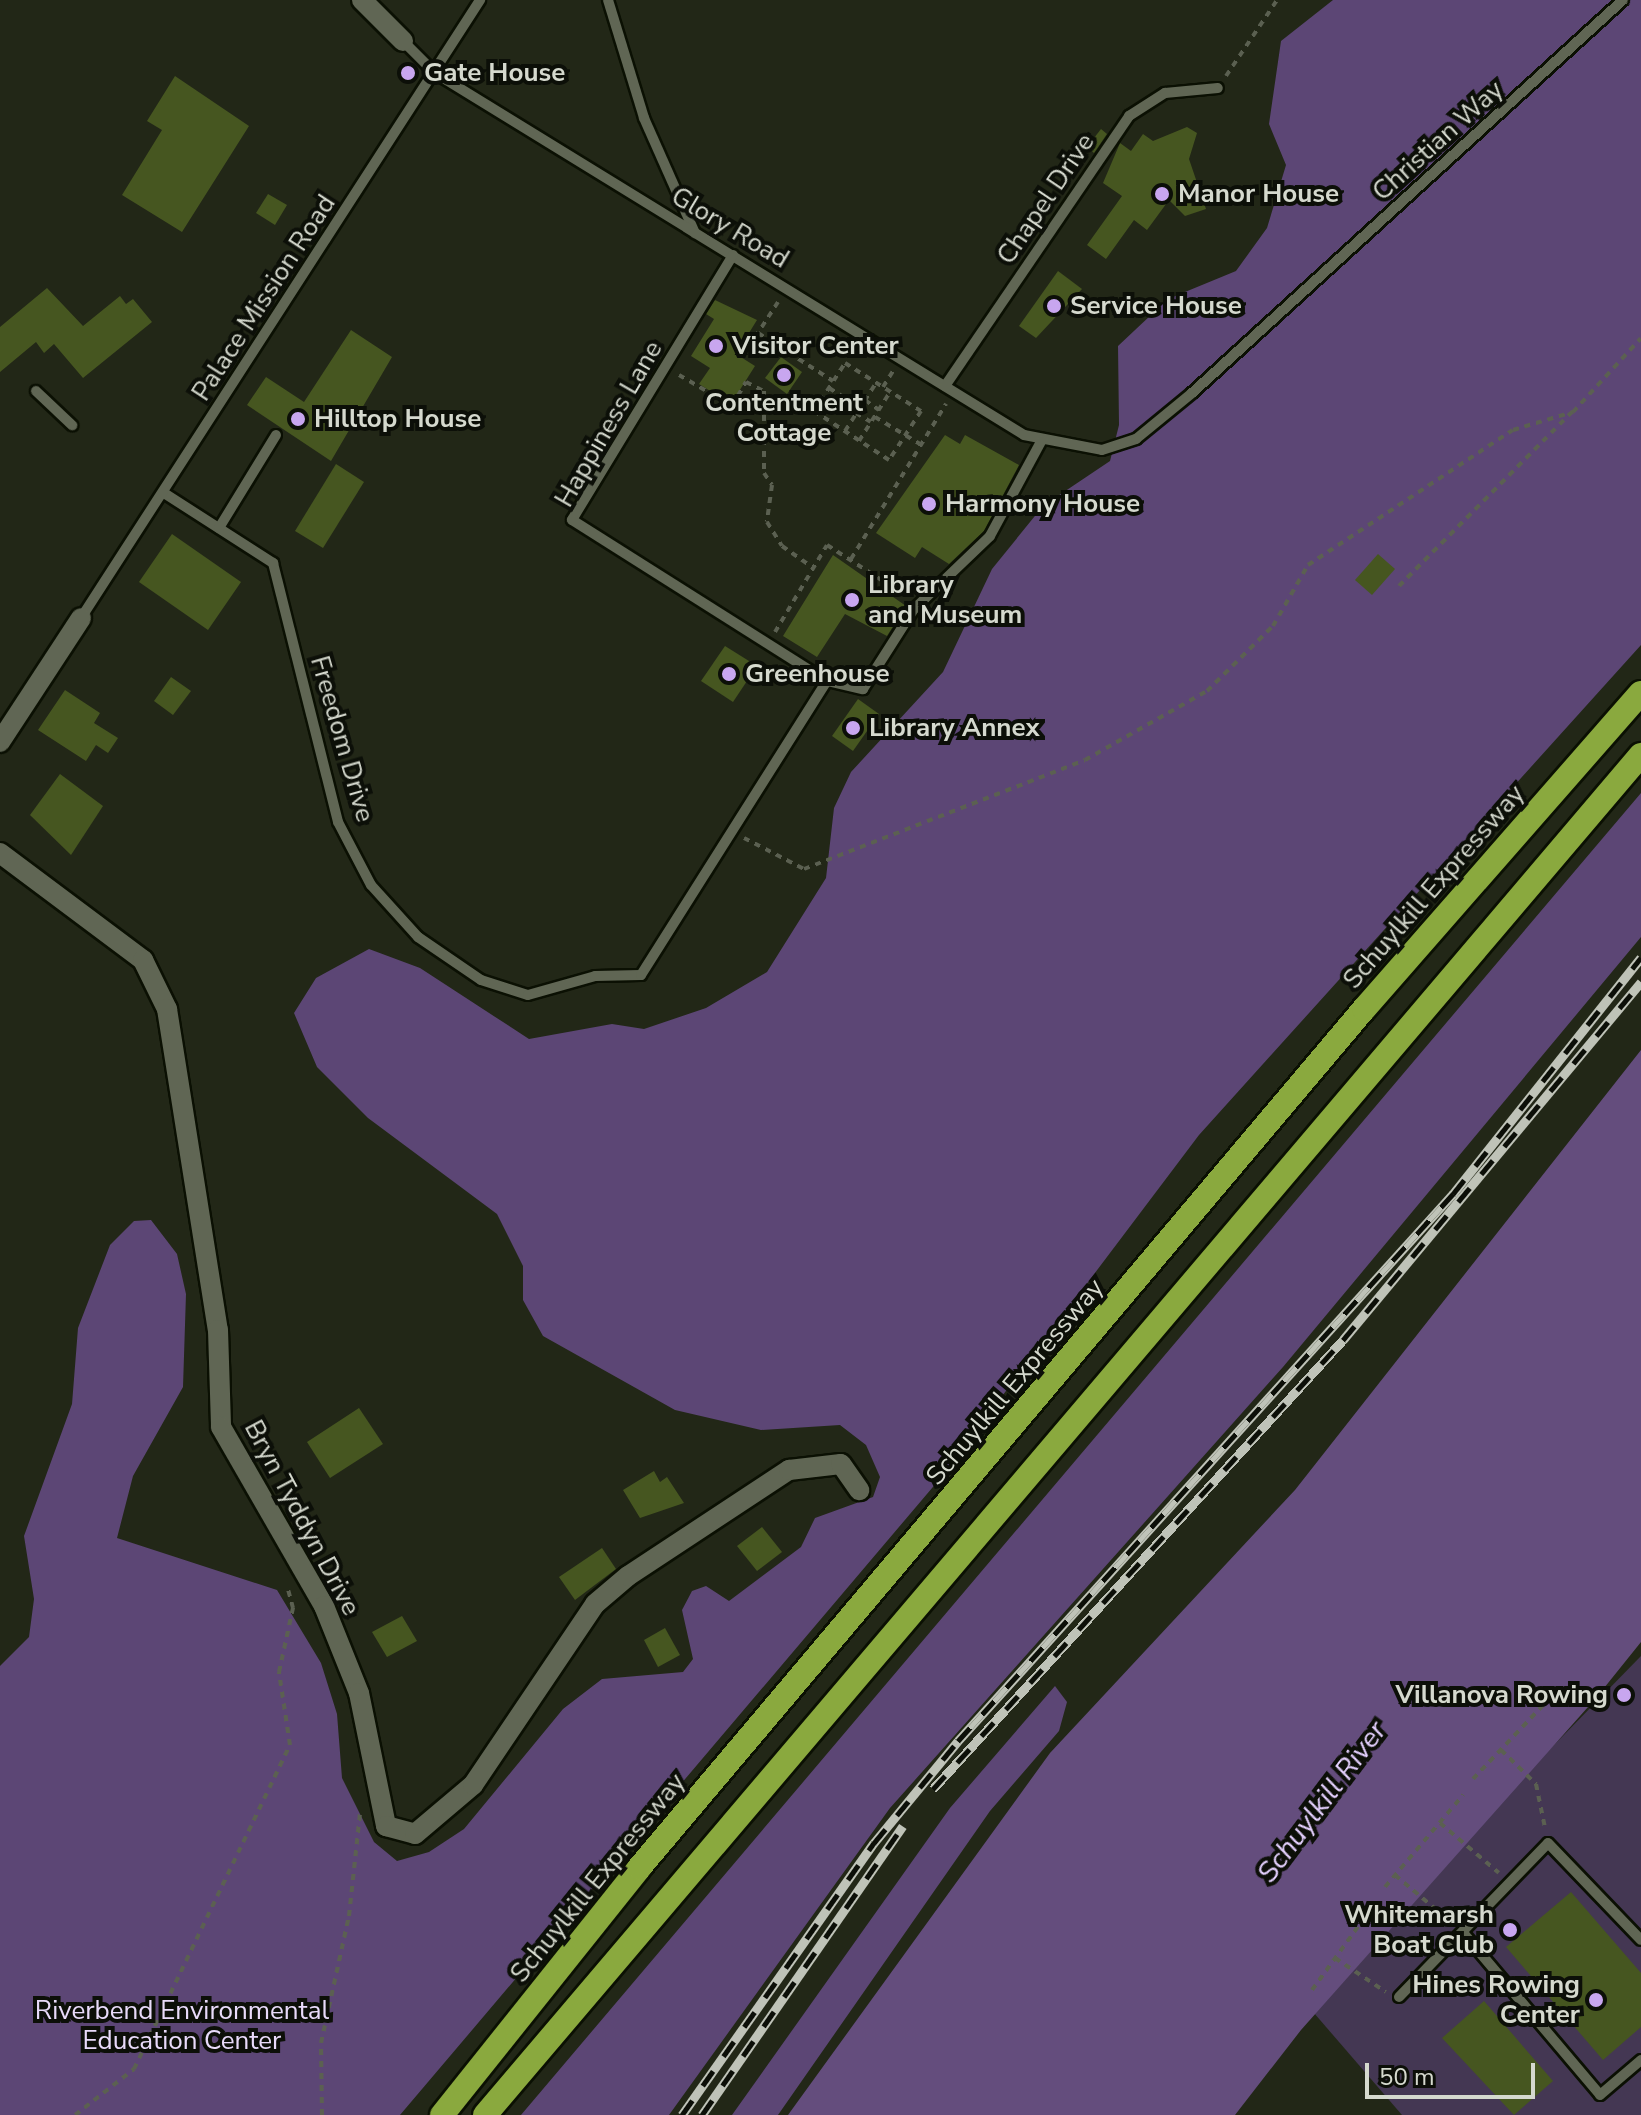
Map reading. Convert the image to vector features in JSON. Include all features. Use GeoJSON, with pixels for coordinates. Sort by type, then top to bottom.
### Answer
{"type":"FeatureCollection","features":[{"type":"Feature","properties":{"kind":"highway","name":"Schuylkill Expressway"},"geometry":{"type":"LineString","coordinates":[[442,2115],[639,1868],[1364,1009],[1641,693]]}},
{"type":"Feature","properties":{"kind":"highway"},"geometry":{"type":"LineString","coordinates":[[485,2115],[1641,755]]}},
{"type":"Feature","properties":{"kind":"street"},"geometry":{"type":"LineString","coordinates":[[362,0],[403,41]]}},
{"type":"Feature","properties":{"kind":"street"},"geometry":{"type":"LineString","coordinates":[[0,742],[81,618]]}},
{"type":"Feature","properties":{"kind":"street","name":"Bryn Tyddyn Drive"},"geometry":{"type":"LineString","coordinates":[[0,853],[143,960],[167,1009],[218,1330],[221,1427],[296,1555],[359,1693],[386,1826],[402,1836],[415,1834],[473,1785],[595,1604],[628,1576],[789,1470],[841,1464],[859,1490]]}},
{"type":"Feature","properties":{"kind":"lane","name":"Palace Mission Road"},"geometry":{"type":"LineString","coordinates":[[81,618],[480,0]]}},
{"type":"Feature","properties":{"kind":"lane"},"geometry":{"type":"LineString","coordinates":[[608,0],[644,118],[695,233]]}},
{"type":"Feature","properties":{"kind":"lane","name":"Christian Way"},"geometry":{"type":"LineString","coordinates":[[1042,440],[1102,450],[1136,439],[1623,0]]}},
{"type":"Feature","properties":{"kind":"lane","name":"Glory Road"},"geometry":{"type":"LineString","coordinates":[[403,41],[435,73],[949,389],[1042,440]]}},
{"type":"Feature","properties":{"kind":"lane","name":"Chapel Drive"},"geometry":{"type":"LineString","coordinates":[[949,389],[1129,116],[1165,93],[1218,88]]}},
{"type":"Feature","properties":{"kind":"lane","name":"Happiness Lane"},"geometry":{"type":"LineString","coordinates":[[733,255],[572,520],[827,681]]}},
{"type":"Feature","properties":{"kind":"lane"},"geometry":{"type":"LineString","coordinates":[[36,391],[72,425]]}},
{"type":"Feature","properties":{"kind":"lane"},"geometry":{"type":"LineString","coordinates":[[219,528],[276,435]]}},
{"type":"Feature","properties":{"kind":"lane"},"geometry":{"type":"LineString","coordinates":[[731,831],[827,681],[863,689],[918,604],[990,536],[1042,440]]}},
{"type":"Feature","properties":{"kind":"lane","name":"Freedom Drive"},"geometry":{"type":"LineString","coordinates":[[164,493],[273,563],[338,822],[371,885],[418,937],[481,980],[528,995],[595,976],[641,975],[731,831]]}},
{"type":"Feature","properties":{"kind":"lane"},"geometry":{"type":"LineString","coordinates":[[1399,1997],[1465,1935],[1548,1843],[1641,1940]]}},
{"type":"Feature","properties":{"kind":"lane"},"geometry":{"type":"LineString","coordinates":[[1465,1935],[1600,2095],[1641,2060]]}},
{"type":"Feature","properties":{"kind":"path"},"geometry":{"type":"LineString","coordinates":[[1218,88],[1277,0]]}},
{"type":"Feature","properties":{"kind":"path"},"geometry":{"type":"LineString","coordinates":[[787,288],[758,333],[833,381]]}},
{"type":"Feature","properties":{"kind":"path"},"geometry":{"type":"LineString","coordinates":[[1399,586],[1573,412],[1641,338]]}},
{"type":"Feature","properties":{"kind":"path"},"geometry":{"type":"LineString","coordinates":[[845,363],[921,411],[889,460],[814,411],[833,381],[845,363]]}},
{"type":"Feature","properties":{"kind":"path"},"geometry":{"type":"LineString","coordinates":[[666,368],[732,406],[746,382],[764,391],[764,473],[772,485],[767,522],[782,546],[814,568]]}},
{"type":"Feature","properties":{"kind":"path"},"geometry":{"type":"LineString","coordinates":[[845,431],[876,383]]}},
{"type":"Feature","properties":{"kind":"path"},"geometry":{"type":"LineString","coordinates":[[829,388],[860,407]]}},
{"type":"Feature","properties":{"kind":"path"},"geometry":{"type":"LineString","coordinates":[[851,559],[949,389]]}},
{"type":"Feature","properties":{"kind":"path"},"geometry":{"type":"LineString","coordinates":[[859,441],[890,392]]}},
{"type":"Feature","properties":{"kind":"path"},"geometry":{"type":"LineString","coordinates":[[865,400],[879,410]]}},
{"type":"Feature","properties":{"kind":"path"},"geometry":{"type":"LineString","coordinates":[[731,831],[804,869],[1085,760],[1207,691],[1273,626],[1308,565],[1513,430],[1573,412]]}},
{"type":"Feature","properties":{"kind":"path"},"geometry":{"type":"LineString","coordinates":[[856,413],[871,422]]}},
{"type":"Feature","properties":{"kind":"path"},"geometry":{"type":"LineString","coordinates":[[875,417],[920,444]]}},
{"type":"Feature","properties":{"kind":"path"},"geometry":{"type":"LineString","coordinates":[[767,645],[827,545],[918,604]]}},
{"type":"Feature","properties":{"kind":"path"},"geometry":{"type":"LineString","coordinates":[[75,2115],[134,2069],[290,1745],[279,1672],[293,1608],[282,1568],[296,1555]]}},
{"type":"Feature","properties":{"kind":"path"},"geometry":{"type":"LineString","coordinates":[[1473,1779],[1548,1700]]}},
{"type":"Feature","properties":{"kind":"path"},"geometry":{"type":"LineString","coordinates":[[1501,1750],[1536,1784],[1548,1843]]}},
{"type":"Feature","properties":{"kind":"path"},"geometry":{"type":"LineString","coordinates":[[1385,1887],[1463,1795]]}},
{"type":"Feature","properties":{"kind":"path"},"geometry":{"type":"LineString","coordinates":[[322,2115],[321,2043],[349,1916],[361,1808]]}},
{"type":"Feature","properties":{"kind":"path"},"geometry":{"type":"LineString","coordinates":[[1440,1823],[1484,1861]]}},
{"type":"Feature","properties":{"kind":"path"},"geometry":{"type":"LineString","coordinates":[[1395,1875],[1439,1911]]}},
{"type":"Feature","properties":{"kind":"path"},"geometry":{"type":"LineString","coordinates":[[1312,1990],[1368,1913]]}},
{"type":"Feature","properties":{"kind":"path"},"geometry":{"type":"LineString","coordinates":[[1335,1958],[1399,1997]]}},
{"type":"Feature","properties":{"kind":"shaded area","name":"Whitemarsh Boat Club"},"geometry":{"type":"Polygon","coordinates":[[[1641,1656],[1641,2115],[1402,2115],[1314,2013],[1477,1824],[1641,1656]]]}},
{"type":"Feature","properties":{"kind":"green space","name":"Riverbend Environmental Education Center"},"geometry":{"type":"Polygon","coordinates":[[[1333,0],[1641,0],[1641,645],[1199,1135],[938,1481],[400,2115],[0,2115],[0,1666],[29,1637],[34,1599],[24,1536],[72,1404],[78,1328],[110,1245],[134,1221],[151,1220],[177,1254],[186,1294],[183,1387],[133,1476],[117,1538],[277,1590],[321,1663],[337,1714],[342,1778],[374,1842],[397,1861],[429,1852],[464,1829],[563,1709],[602,1679],[683,1672],[693,1659],[682,1610],[692,1591],[706,1586],[729,1601],[801,1547],[815,1518],[873,1497],[880,1477],[866,1445],[840,1425],[761,1430],[675,1410],[543,1336],[523,1300],[523,1266],[497,1214],[368,1118],[317,1067],[294,1013],[316,978],[369,949],[420,968],[529,1039],[612,1024],[644,1029],[706,1008],[767,972],[826,878],[834,808],[851,772],[943,672],[992,569],[1043,506],[1110,461],[1119,425],[1118,346],[1168,299],[1236,271],[1267,228],[1286,165],[1269,124],[1281,41],[1333,0]]]}},
{"type":"Feature","properties":{"kind":"green space"},"geometry":{"type":"Polygon","coordinates":[[[1641,793],[1641,937],[1283,1367],[890,1808],[669,2115],[521,2115],[1641,793]]]}},
{"type":"Feature","properties":{"kind":"green space"},"geometry":{"type":"Polygon","coordinates":[[[1055,1686],[1067,1702],[1059,1731],[990,1811],[778,2115],[732,2115],[950,1808],[1055,1686]]]}},
{"type":"Feature","properties":{"kind":"water","name":"Schuylkill River"},"geometry":{"type":"Polygon","coordinates":[[[1641,1050],[1641,1642],[1596,1698],[1301,2030],[1235,2115],[788,2115],[1050,1753],[1295,1490],[1641,1050]]]}},
{"type":"Feature","properties":{"kind":"building"},"geometry":{"type":"Polygon","coordinates":[[[175,76],[249,126],[182,232],[122,195],[162,130],[147,121],[175,76]]]}},
{"type":"Feature","properties":{"kind":"building","name":"Manor House"},"geometry":{"type":"Polygon","coordinates":[[[1187,127],[1197,133],[1189,159],[1206,209],[1185,216],[1169,200],[1147,230],[1134,220],[1106,259],[1087,245],[1122,196],[1103,183],[1120,143],[1131,151],[1143,134],[1153,141],[1187,127]]]}},
{"type":"Feature","properties":{"kind":"building"},"geometry":{"type":"Polygon","coordinates":[[[1101,129],[1107,134],[1094,153],[1087,147],[1101,129]]]}},
{"type":"Feature","properties":{"kind":"building"},"geometry":{"type":"Polygon","coordinates":[[[268,194],[287,205],[275,225],[256,213],[268,194]]]}},
{"type":"Feature","properties":{"kind":"building","name":"Service House"},"geometry":{"type":"Polygon","coordinates":[[[1058,271],[1082,289],[1036,338],[1019,326],[1058,271]]]}},
{"type":"Feature","properties":{"kind":"building"},"geometry":{"type":"Polygon","coordinates":[[[47,288],[83,326],[120,296],[126,304],[133,299],[152,322],[83,378],[54,344],[44,353],[36,342],[0,372],[0,327],[47,288]]]}},
{"type":"Feature","properties":{"kind":"building","name":"Visitor Center"},"geometry":{"type":"Polygon","coordinates":[[[715,300],[757,320],[736,354],[755,366],[731,404],[699,384],[710,368],[691,356],[714,319],[706,314],[715,300]]]}},
{"type":"Feature","properties":{"kind":"building"},"geometry":{"type":"Polygon","coordinates":[[[351,330],[392,357],[331,461],[247,405],[266,377],[304,402],[351,330]]]}},
{"type":"Feature","properties":{"kind":"building","name":"Contentment Cottage"},"geometry":{"type":"Polygon","coordinates":[[[781,357],[802,372],[787,394],[765,378],[781,357]]]}},
{"type":"Feature","properties":{"kind":"building","name":"Harmony House"},"geometry":{"type":"Polygon","coordinates":[[[945,435],[960,444],[965,435],[1019,465],[984,531],[949,564],[922,547],[915,558],[876,533],[945,435]]]}},
{"type":"Feature","properties":{"kind":"building"},"geometry":{"type":"Polygon","coordinates":[[[336,464],[364,482],[323,548],[295,531],[336,464]]]}},
{"type":"Feature","properties":{"kind":"building"},"geometry":{"type":"Polygon","coordinates":[[[172,534],[241,582],[208,630],[139,582],[172,534]]]}},
{"type":"Feature","properties":{"kind":"building"},"geometry":{"type":"Polygon","coordinates":[[[1378,554],[1395,569],[1372,595],[1355,580],[1378,554]]]}},
{"type":"Feature","properties":{"kind":"building","name":"Library and Museum"},"geometry":{"type":"Polygon","coordinates":[[[833,555],[906,606],[887,636],[845,614],[817,657],[783,636],[833,555]]]}},
{"type":"Feature","properties":{"kind":"building","name":"Greenhouse"},"geometry":{"type":"Polygon","coordinates":[[[725,646],[757,666],[733,702],[701,681],[725,646]]]}},
{"type":"Feature","properties":{"kind":"building"},"geometry":{"type":"Polygon","coordinates":[[[171,677],[191,691],[173,715],[154,701],[171,677]]]}},
{"type":"Feature","properties":{"kind":"building"},"geometry":{"type":"Polygon","coordinates":[[[65,690],[100,713],[94,723],[118,738],[108,753],[96,745],[86,761],[38,730],[65,690]]]}},
{"type":"Feature","properties":{"kind":"building","name":"Library Annex"},"geometry":{"type":"Polygon","coordinates":[[[858,699],[879,714],[853,751],[832,736],[858,699]]]}},
{"type":"Feature","properties":{"kind":"building"},"geometry":{"type":"Polygon","coordinates":[[[60,774],[103,806],[71,855],[30,815],[60,774]]]}},
{"type":"Feature","properties":{"kind":"building"},"geometry":{"type":"Polygon","coordinates":[[[359,1408],[383,1444],[330,1478],[307,1442],[359,1408]]]}},
{"type":"Feature","properties":{"kind":"building"},"geometry":{"type":"Polygon","coordinates":[[[654,1471],[660,1482],[667,1477],[684,1503],[640,1518],[623,1490],[654,1471]]]}},
{"type":"Feature","properties":{"kind":"building"},"geometry":{"type":"Polygon","coordinates":[[[762,1527],[782,1552],[757,1571],[737,1546],[762,1527]]]}},
{"type":"Feature","properties":{"kind":"building"},"geometry":{"type":"Polygon","coordinates":[[[602,1548],[616,1569],[575,1600],[559,1577],[602,1548]]]}},
{"type":"Feature","properties":{"kind":"building"},"geometry":{"type":"Polygon","coordinates":[[[402,1616],[417,1641],[387,1657],[372,1632],[402,1616]]]}},
{"type":"Feature","properties":{"kind":"building"},"geometry":{"type":"Polygon","coordinates":[[[665,1628],[680,1655],[658,1667],[644,1640],[665,1628]]]}},
{"type":"Feature","properties":{"kind":"building","name":"Hines Rowing Center"},"geometry":{"type":"Polygon","coordinates":[[[1571,1892],[1641,1973],[1641,2027],[1603,2060],[1506,1947],[1571,1892]]]}},
{"type":"Feature","properties":{"kind":"building"},"geometry":{"type":"Polygon","coordinates":[[[1484,2001],[1553,2081],[1514,2115],[1442,2038],[1484,2001]]]}},
{"type":"Feature","properties":{"kind":"railway"},"geometry":{"type":"LineString","coordinates":[[682,2115],[874,1843],[958,1741],[1453,1194],[1641,958]]}},
{"type":"Feature","properties":{"kind":"railway"},"geometry":{"type":"LineString","coordinates":[[933,1789],[1343,1340],[1641,982]]}},
{"type":"Feature","properties":{"kind":"railway"},"geometry":{"type":"LineString","coordinates":[[702,2115],[903,1826]]}},
{"type":"Feature","properties":{"kind":"place","name":"Gate House"},"geometry":{"type":"Point","coordinates":[408,73]}},
{"type":"Feature","properties":{"kind":"place","name":"Manor House"},"geometry":{"type":"Point","coordinates":[1162,194]}},
{"type":"Feature","properties":{"kind":"place","name":"Service House"},"geometry":{"type":"Point","coordinates":[1054,306]}},
{"type":"Feature","properties":{"kind":"place","name":"Visitor Center"},"geometry":{"type":"Point","coordinates":[716,346]}},
{"type":"Feature","properties":{"kind":"place","name":"Contentment Cottage"},"geometry":{"type":"Point","coordinates":[784,375]}},
{"type":"Feature","properties":{"kind":"place","name":"Hilltop House"},"geometry":{"type":"Point","coordinates":[298,419]}},
{"type":"Feature","properties":{"kind":"place","name":"Harmony House"},"geometry":{"type":"Point","coordinates":[929,504]}},
{"type":"Feature","properties":{"kind":"place","name":"Library and Museum"},"geometry":{"type":"Point","coordinates":[852,600]}},
{"type":"Feature","properties":{"kind":"place","name":"Greenhouse"},"geometry":{"type":"Point","coordinates":[729,674]}},
{"type":"Feature","properties":{"kind":"place","name":"Library Annex"},"geometry":{"type":"Point","coordinates":[853,728]}},
{"type":"Feature","properties":{"kind":"place","name":"Villanova Rowing"},"geometry":{"type":"Point","coordinates":[1624,1695]}},
{"type":"Feature","properties":{"kind":"place","name":"Whitemarsh Boat Club"},"geometry":{"type":"Point","coordinates":[1510,1930]}},
{"type":"Feature","properties":{"kind":"place","name":"Hines Rowing Center"},"geometry":{"type":"Point","coordinates":[1596,2000]}}]}
